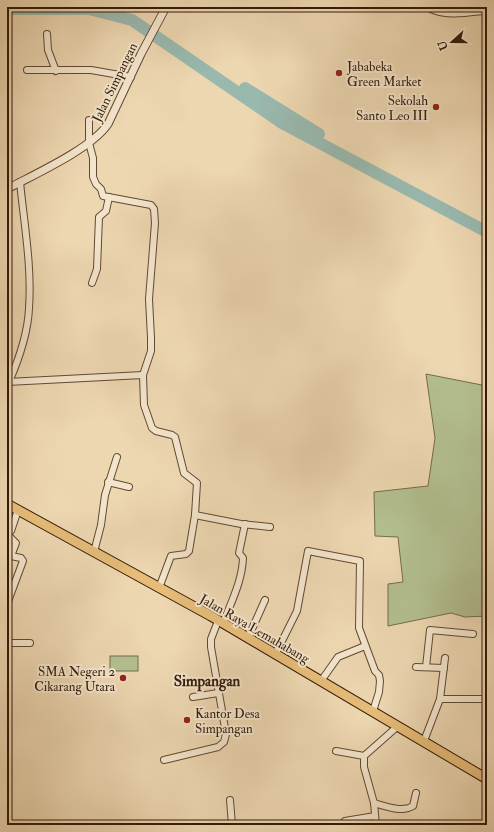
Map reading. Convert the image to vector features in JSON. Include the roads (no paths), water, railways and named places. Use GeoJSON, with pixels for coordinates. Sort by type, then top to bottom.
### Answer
{"type":"FeatureCollection","features":[{"type":"Feature","properties":{"kind":"main road","name":"Jalan Raya Lemahabang"},"geometry":{"type":"LineString","coordinates":[[7,504],[221,622],[487,779]]}},
{"type":"Feature","properties":{"kind":"street"},"geometry":{"type":"LineString","coordinates":[[428,7],[439,12],[449,13],[487,10]]}},
{"type":"Feature","properties":{"kind":"street","name":"Jalan Simpangan"},"geometry":{"type":"LineString","coordinates":[[7,189],[89,143],[103,132],[141,54],[166,9]]}},
{"type":"Feature","properties":{"kind":"street"},"geometry":{"type":"LineString","coordinates":[[47,34],[48,50],[56,71]]}},
{"type":"Feature","properties":{"kind":"street"},"geometry":{"type":"LineString","coordinates":[[27,70],[92,70],[131,76]]}},
{"type":"Feature","properties":{"kind":"street"},"geometry":{"type":"LineString","coordinates":[[89,120],[89,143],[93,158],[94,181],[101,189],[103,196],[151,205],[154,209],[155,223],[149,299],[151,351],[143,375],[144,405],[152,428],[156,431],[172,434],[175,438],[184,473],[197,483],[195,515],[189,551],[186,554],[171,556],[159,588]]}},
{"type":"Feature","properties":{"kind":"street"},"geometry":{"type":"LineString","coordinates":[[20,182],[29,275],[29,308],[22,347],[8,382],[143,375]]}},
{"type":"Feature","properties":{"kind":"street"},"geometry":{"type":"LineString","coordinates":[[92,282],[97,269],[99,217],[106,211],[110,197]]}},
{"type":"Feature","properties":{"kind":"street"},"geometry":{"type":"LineString","coordinates":[[94,552],[108,482],[117,457]]}},
{"type":"Feature","properties":{"kind":"street"},"geometry":{"type":"LineString","coordinates":[[108,482],[129,487]]}},
{"type":"Feature","properties":{"kind":"street"},"geometry":{"type":"LineString","coordinates":[[11,531],[18,510]]}},
{"type":"Feature","properties":{"kind":"street"},"geometry":{"type":"LineString","coordinates":[[195,515],[270,527]]}},
{"type":"Feature","properties":{"kind":"street"},"geometry":{"type":"LineString","coordinates":[[164,760],[218,747],[224,742],[226,734],[218,694],[211,639],[238,588],[243,558],[239,553],[245,524]]}},
{"type":"Feature","properties":{"kind":"street"},"geometry":{"type":"LineString","coordinates":[[7,604],[23,561],[21,558],[11,556],[16,543],[11,538]]}},
{"type":"Feature","properties":{"kind":"street"},"geometry":{"type":"LineString","coordinates":[[275,654],[297,610],[308,551],[360,561],[359,628],[375,671],[379,675],[380,681],[373,711]]}},
{"type":"Feature","properties":{"kind":"street"},"geometry":{"type":"LineString","coordinates":[[248,638],[265,600]]}},
{"type":"Feature","properties":{"kind":"street"},"geometry":{"type":"LineString","coordinates":[[426,667],[430,630],[473,634]]}},
{"type":"Feature","properties":{"kind":"street"},"geometry":{"type":"LineString","coordinates":[[7,643],[30,643]]}},
{"type":"Feature","properties":{"kind":"street"},"geometry":{"type":"LineString","coordinates":[[320,681],[338,656],[366,646]]}},
{"type":"Feature","properties":{"kind":"street"},"geometry":{"type":"LineString","coordinates":[[424,741],[440,699],[445,658]]}},
{"type":"Feature","properties":{"kind":"street"},"geometry":{"type":"LineString","coordinates":[[416,667],[444,668]]}},
{"type":"Feature","properties":{"kind":"street"},"geometry":{"type":"LineString","coordinates":[[193,697],[218,694]]}},
{"type":"Feature","properties":{"kind":"street"},"geometry":{"type":"LineString","coordinates":[[440,699],[487,699]]}},
{"type":"Feature","properties":{"kind":"street"},"geometry":{"type":"LineString","coordinates":[[376,825],[374,803],[364,767],[364,756],[398,726]]}},
{"type":"Feature","properties":{"kind":"street"},"geometry":{"type":"LineString","coordinates":[[336,751],[364,756]]}},
{"type":"Feature","properties":{"kind":"street"},"geometry":{"type":"LineString","coordinates":[[374,803],[396,808],[408,808],[413,806],[416,794]]}},
{"type":"Feature","properties":{"kind":"street"},"geometry":{"type":"LineString","coordinates":[[230,800],[232,825]]}},
{"type":"Feature","properties":{"kind":"street"},"geometry":{"type":"LineString","coordinates":[[345,821],[375,816]]}},
{"type":"Feature","properties":{"kind":"waterway"},"geometry":{"type":"LineString","coordinates":[[7,9],[89,9],[132,20],[282,123],[487,232]]}},
{"type":"Feature","properties":{"kind":"waterway"},"geometry":{"type":"LineString","coordinates":[[245,88],[319,134]]}},
{"type":"Feature","properties":{"kind":"place","name":"Jababeka Green Market"},"geometry":{"type":"Point","coordinates":[339,73]}},
{"type":"Feature","properties":{"kind":"place","name":"Sekolah Santo Leo III"},"geometry":{"type":"Point","coordinates":[436,107]}},
{"type":"Feature","properties":{"kind":"place","name":"SMA Negeri 2 Cikarang Utara"},"geometry":{"type":"Point","coordinates":[123,678]}},
{"type":"Feature","properties":{"kind":"place","name":"Kantor Desa Simpangan"},"geometry":{"type":"Point","coordinates":[187,720]}},
{"type":"Feature","properties":{"kind":"district","name":"Simpangan"},"geometry":{"type":"Point","coordinates":[207,681]}}]}
